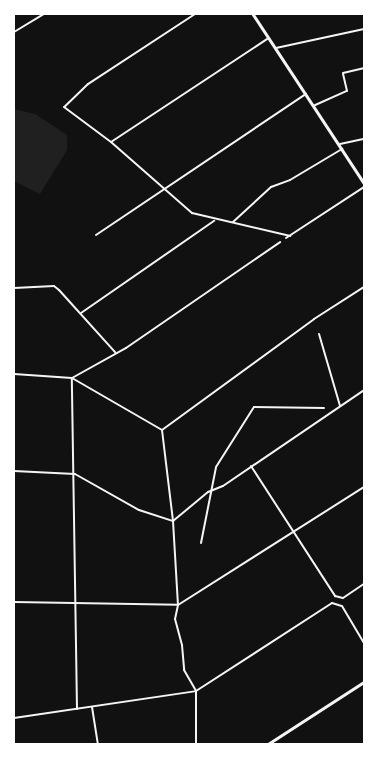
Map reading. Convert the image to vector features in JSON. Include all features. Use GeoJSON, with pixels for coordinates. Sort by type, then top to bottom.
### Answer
{"type":"FeatureCollection","features":[{"type":"Feature","properties":{"kind":"main road"},"geometry":{"type":"LineString","coordinates":[[253,14],[364,185]]}},
{"type":"Feature","properties":{"kind":"main road"},"geometry":{"type":"LineString","coordinates":[[268,744],[364,682]]}},
{"type":"Feature","properties":{"kind":"street"},"geometry":{"type":"LineString","coordinates":[[14,32],[44,14]]}},
{"type":"Feature","properties":{"kind":"street"},"geometry":{"type":"LineString","coordinates":[[195,14],[88,84],[64,108],[111,142],[162,190],[192,213],[214,221],[233,222],[290,236]]}},
{"type":"Feature","properties":{"kind":"street"},"geometry":{"type":"LineString","coordinates":[[276,48],[364,29]]}},
{"type":"Feature","properties":{"kind":"street"},"geometry":{"type":"LineString","coordinates":[[111,142],[269,38]]}},
{"type":"Feature","properties":{"kind":"street"},"geometry":{"type":"LineString","coordinates":[[313,106],[347,91],[343,72],[364,68]]}},
{"type":"Feature","properties":{"kind":"street"},"geometry":{"type":"LineString","coordinates":[[96,236],[306,94]]}},
{"type":"Feature","properties":{"kind":"street"},"geometry":{"type":"LineString","coordinates":[[339,144],[364,139]]}},
{"type":"Feature","properties":{"kind":"street"},"geometry":{"type":"LineString","coordinates":[[233,222],[271,186],[290,180],[342,149]]}},
{"type":"Feature","properties":{"kind":"street"},"geometry":{"type":"LineString","coordinates":[[286,238],[364,185]]}},
{"type":"Feature","properties":{"kind":"street"},"geometry":{"type":"LineString","coordinates":[[81,314],[214,221]]}},
{"type":"Feature","properties":{"kind":"street"},"geometry":{"type":"LineString","coordinates":[[72,378],[116,353],[280,242]]}},
{"type":"Feature","properties":{"kind":"street"},"geometry":{"type":"LineString","coordinates":[[14,288],[54,286],[116,353]]}},
{"type":"Feature","properties":{"kind":"street"},"geometry":{"type":"LineString","coordinates":[[162,430],[314,319],[364,287]]}},
{"type":"Feature","properties":{"kind":"street"},"geometry":{"type":"LineString","coordinates":[[319,334],[340,406]]}},
{"type":"Feature","properties":{"kind":"street"},"geometry":{"type":"LineString","coordinates":[[14,374],[72,378],[162,430]]}},
{"type":"Feature","properties":{"kind":"street"},"geometry":{"type":"LineString","coordinates":[[72,378],[77,709]]}},
{"type":"Feature","properties":{"kind":"street"},"geometry":{"type":"LineString","coordinates":[[173,521],[212,490],[364,390]]}},
{"type":"Feature","properties":{"kind":"street"},"geometry":{"type":"LineString","coordinates":[[201,543],[216,467],[254,407],[324,408]]}},
{"type":"Feature","properties":{"kind":"street"},"geometry":{"type":"LineString","coordinates":[[162,430],[173,521],[178,605],[175,618],[182,645],[184,670],[196,691],[196,744]]}},
{"type":"Feature","properties":{"kind":"street"},"geometry":{"type":"LineString","coordinates":[[250,466],[335,596],[343,598],[364,584]]}},
{"type":"Feature","properties":{"kind":"street"},"geometry":{"type":"LineString","coordinates":[[14,471],[74,474],[139,510],[173,521]]}},
{"type":"Feature","properties":{"kind":"street"},"geometry":{"type":"LineString","coordinates":[[14,602],[178,605],[364,487]]}},
{"type":"Feature","properties":{"kind":"street"},"geometry":{"type":"LineString","coordinates":[[14,718],[196,691],[332,603],[342,606],[364,643]]}},
{"type":"Feature","properties":{"kind":"street"},"geometry":{"type":"LineString","coordinates":[[92,707],[98,744]]}},
{"type":"Feature","properties":{"kind":"shaded area"},"geometry":{"type":"Polygon","coordinates":[[[14,109],[35,114],[67,135],[67,150],[40,194],[14,181],[14,109]]]}}]}
